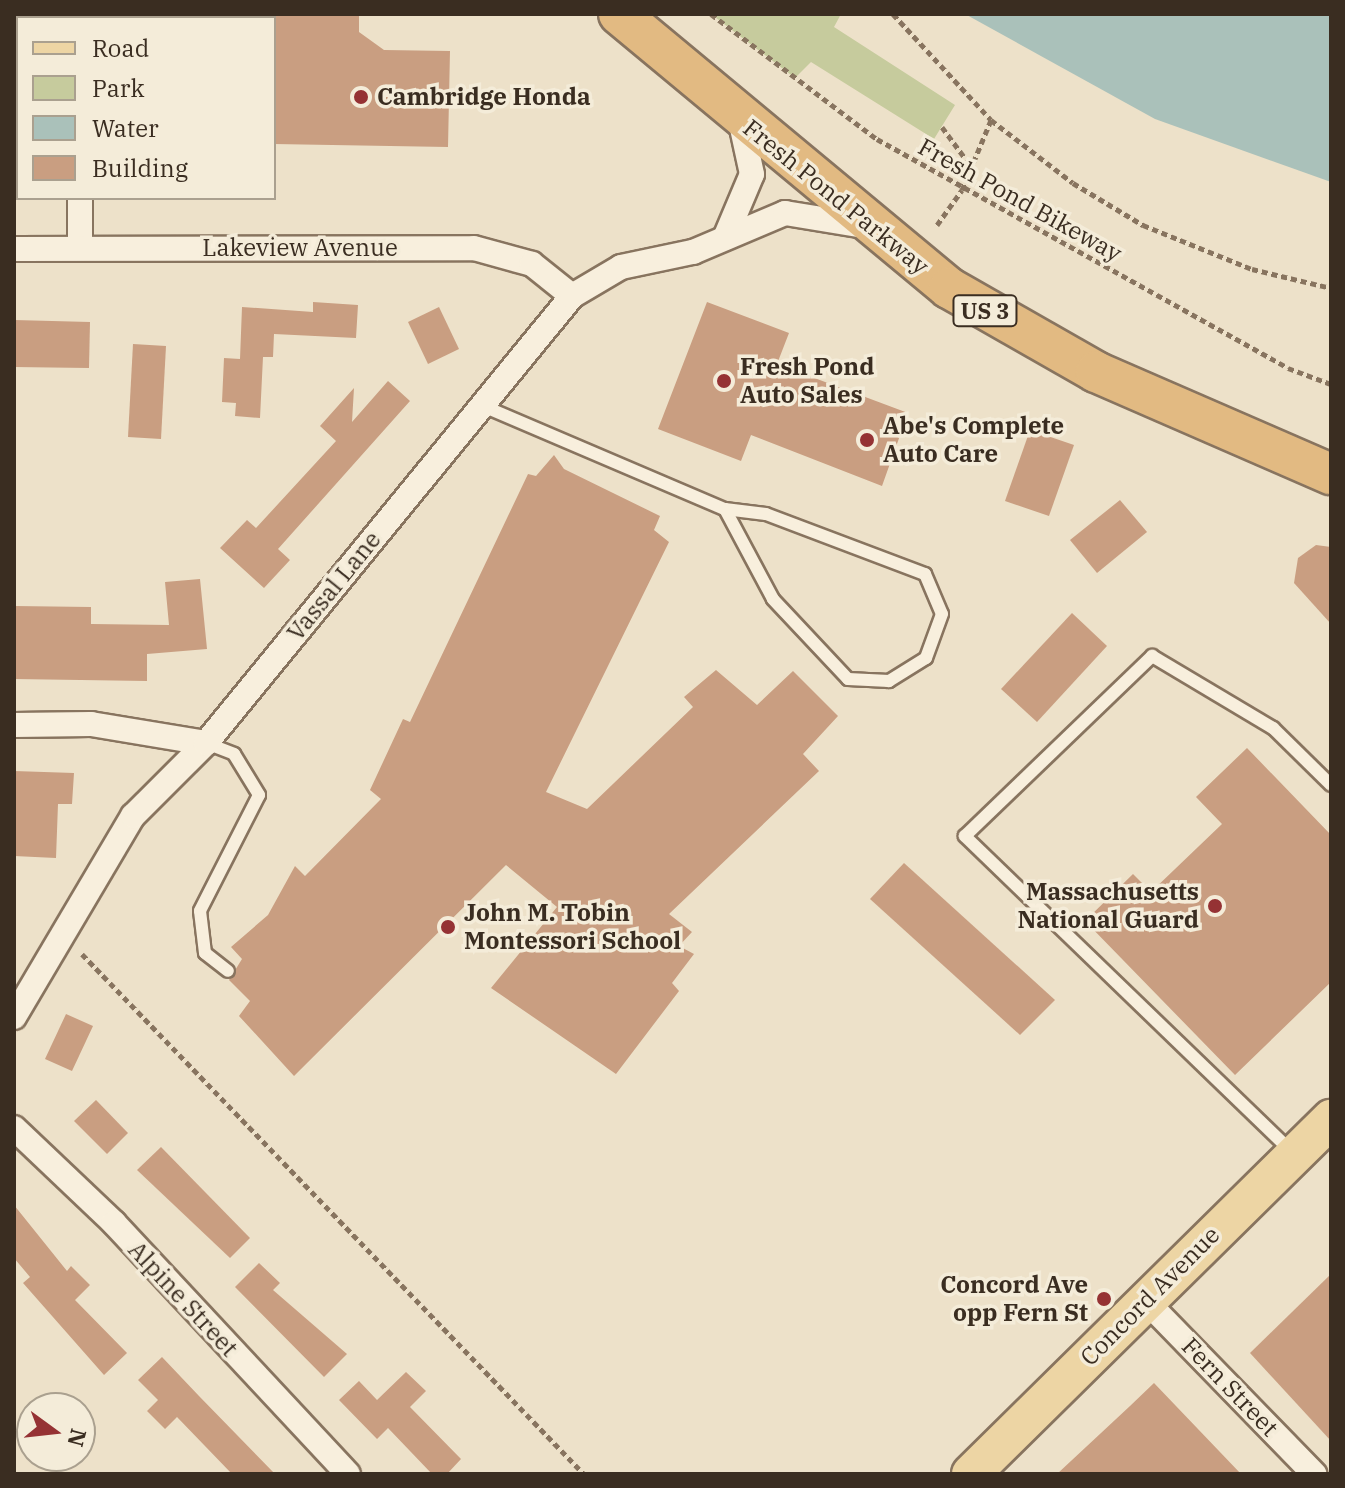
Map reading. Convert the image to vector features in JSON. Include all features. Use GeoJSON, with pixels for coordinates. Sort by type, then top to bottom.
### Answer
{"type":"FeatureCollection","features":[{"type":"Feature","properties":{"kind":"highway","name":"Fresh Pond Parkway"},"geometry":{"type":"LineString","coordinates":[[619,14],[867,227],[1051,349],[1331,474]]}},
{"type":"Feature","properties":{"kind":"main road","name":"Concord Avenue"},"geometry":{"type":"LineString","coordinates":[[971,1474],[1331,1119]]}},
{"type":"Feature","properties":{"kind":"street"},"geometry":{"type":"LineString","coordinates":[[724,240],[740,216],[752,174],[739,117]]}},
{"type":"Feature","properties":{"kind":"street"},"geometry":{"type":"LineString","coordinates":[[80,200],[80,247]]}},
{"type":"Feature","properties":{"kind":"street","name":"Vassal Lane"},"geometry":{"type":"LineString","coordinates":[[14,1017],[133,816],[206,743],[572,296],[621,267],[724,240],[785,213],[867,227]]}},
{"type":"Feature","properties":{"kind":"street","name":"Lakeview Avenue"},"geometry":{"type":"LineString","coordinates":[[14,249],[474,248],[532,264],[572,296]]}},
{"type":"Feature","properties":{"kind":"street"},"geometry":{"type":"LineString","coordinates":[[14,725],[123,727],[206,743]]}},
{"type":"Feature","properties":{"kind":"street","name":"Alpine Street"},"geometry":{"type":"LineString","coordinates":[[14,1128],[348,1474]]}},
{"type":"Feature","properties":{"kind":"street","name":"Fern Street"},"geometry":{"type":"LineString","coordinates":[[1145,1300],[1314,1474]]}},
{"type":"Feature","properties":{"kind":"lane"},"geometry":{"type":"LineString","coordinates":[[483,406],[725,509],[766,514],[925,574],[942,614],[926,658],[889,681],[848,679],[773,599],[725,509]]}},
{"type":"Feature","properties":{"kind":"lane"},"geometry":{"type":"LineString","coordinates":[[1295,1154],[965,836],[1152,656],[1273,728],[1331,785]]}},
{"type":"Feature","properties":{"kind":"lane"},"geometry":{"type":"LineString","coordinates":[[206,743],[234,754],[259,795],[200,911],[205,953],[228,971]]}},
{"type":"Feature","properties":{"kind":"path","name":"Fresh Pond Bikeway"},"geometry":{"type":"LineString","coordinates":[[711,14],[877,139],[962,190],[1288,368],[1331,384]]}},
{"type":"Feature","properties":{"kind":"path"},"geometry":{"type":"LineString","coordinates":[[893,14],[991,120],[1073,183],[1143,225],[1252,269],[1331,288]]}},
{"type":"Feature","properties":{"kind":"path"},"geometry":{"type":"LineString","coordinates":[[937,225],[962,190],[991,120]]}},
{"type":"Feature","properties":{"kind":"path"},"geometry":{"type":"LineString","coordinates":[[942,127],[971,166]]}},
{"type":"Feature","properties":{"kind":"path"},"geometry":{"type":"LineString","coordinates":[[80,952],[584,1474]]}},
{"type":"Feature","properties":{"kind":"green space"},"geometry":{"type":"Polygon","coordinates":[[[711,14],[841,14],[834,27],[955,105],[934,139],[811,62],[795,78],[711,14]]]}},
{"type":"Feature","properties":{"kind":"water"},"geometry":{"type":"Polygon","coordinates":[[[965,14],[1331,14],[1331,182],[1155,119],[965,14]]]}},
{"type":"Feature","properties":{"kind":"building","name":"Cambridge Honda"},"geometry":{"type":"Polygon","coordinates":[[[359,14],[359,32],[384,50],[450,51],[448,147],[276,144],[274,16],[359,14]]]}},
{"type":"Feature","properties":{"kind":"building"},"geometry":{"type":"Polygon","coordinates":[[[313,302],[358,305],[356,338],[274,334],[273,357],[263,357],[260,418],[235,416],[236,403],[222,402],[224,358],[240,359],[242,307],[313,312],[313,302]]]}},
{"type":"Feature","properties":{"kind":"building"},"geometry":{"type":"Polygon","coordinates":[[[707,302],[789,333],[777,364],[908,413],[882,486],[751,435],[741,461],[658,429],[707,302]]]}},
{"type":"Feature","properties":{"kind":"building"},"geometry":{"type":"Polygon","coordinates":[[[439,307],[459,349],[428,364],[408,322],[439,307]]]}},
{"type":"Feature","properties":{"kind":"building"},"geometry":{"type":"Polygon","coordinates":[[[14,320],[90,322],[89,368],[14,367],[14,320]]]}},
{"type":"Feature","properties":{"kind":"building"},"geometry":{"type":"Polygon","coordinates":[[[133,344],[166,346],[161,439],[128,437],[133,344]]]}},
{"type":"Feature","properties":{"kind":"building"},"geometry":{"type":"Polygon","coordinates":[[[388,381],[410,401],[278,549],[290,560],[264,588],[220,548],[247,520],[256,528],[336,441],[320,426],[354,388],[352,422],[388,381]]]}},
{"type":"Feature","properties":{"kind":"building"},"geometry":{"type":"Polygon","coordinates":[[[1030,430],[1074,445],[1049,516],[1005,501],[1030,430]]]}},
{"type":"Feature","properties":{"kind":"building"},"geometry":{"type":"Polygon","coordinates":[[[554,455],[564,469],[660,516],[654,530],[669,542],[546,792],[587,809],[693,707],[684,697],[716,670],[757,705],[793,671],[838,716],[803,754],[819,771],[669,914],[692,932],[679,946],[694,954],[672,983],[679,991],[616,1074],[491,988],[557,907],[506,865],[294,1076],[239,1016],[250,1001],[229,980],[242,959],[231,947],[268,915],[295,866],[305,876],[381,799],[370,790],[403,719],[410,722],[528,474],[536,476],[554,455]]]}},
{"type":"Feature","properties":{"kind":"building"},"geometry":{"type":"Polygon","coordinates":[[[1120,500],[1147,532],[1097,573],[1070,540],[1120,500]]]}},
{"type":"Feature","properties":{"kind":"building"},"geometry":{"type":"Polygon","coordinates":[[[1316,545],[1331,547],[1331,624],[1294,583],[1298,558],[1316,545]]]}},
{"type":"Feature","properties":{"kind":"building"},"geometry":{"type":"Polygon","coordinates":[[[200,579],[207,649],[147,654],[147,681],[14,679],[14,606],[91,607],[91,624],[169,625],[165,582],[200,579]]]}},
{"type":"Feature","properties":{"kind":"building"},"geometry":{"type":"Polygon","coordinates":[[[1072,613],[1107,646],[1037,722],[1001,689],[1072,613]]]}},
{"type":"Feature","properties":{"kind":"building","name":"Massachusetts National Guard"},"geometry":{"type":"Polygon","coordinates":[[[1247,748],[1331,835],[1331,982],[1235,1075],[1085,921],[1133,874],[1151,892],[1222,824],[1196,797],[1247,748]]]}},
{"type":"Feature","properties":{"kind":"building"},"geometry":{"type":"Polygon","coordinates":[[[14,771],[74,773],[72,804],[58,804],[56,858],[14,856],[14,771]]]}},
{"type":"Feature","properties":{"kind":"building"},"geometry":{"type":"Polygon","coordinates":[[[904,863],[1055,1000],[1020,1035],[870,899],[904,863]]]}},
{"type":"Feature","properties":{"kind":"building"},"geometry":{"type":"Polygon","coordinates":[[[66,1014],[93,1026],[72,1071],[45,1059],[66,1014]]]}},
{"type":"Feature","properties":{"kind":"building"},"geometry":{"type":"Polygon","coordinates":[[[96,1100],[128,1133],[107,1154],[74,1121],[96,1100]]]}},
{"type":"Feature","properties":{"kind":"building"},"geometry":{"type":"Polygon","coordinates":[[[161,1147],[250,1238],[230,1258],[137,1170],[161,1147]]]}},
{"type":"Feature","properties":{"kind":"building"},"geometry":{"type":"Polygon","coordinates":[[[14,1205],[67,1271],[71,1266],[90,1285],[75,1300],[127,1353],[104,1375],[23,1283],[30,1277],[14,1258],[14,1205]]]}},
{"type":"Feature","properties":{"kind":"building"},"geometry":{"type":"Polygon","coordinates":[[[259,1263],[280,1283],[273,1290],[347,1354],[324,1377],[235,1287],[259,1263]]]}},
{"type":"Feature","properties":{"kind":"building"},"geometry":{"type":"Polygon","coordinates":[[[1331,1274],[1331,1441],[1250,1353],[1331,1274]]]}},
{"type":"Feature","properties":{"kind":"building"},"geometry":{"type":"Polygon","coordinates":[[[162,1357],[275,1474],[232,1474],[177,1417],[165,1429],[147,1411],[158,1400],[138,1380],[162,1357]]]}},
{"type":"Feature","properties":{"kind":"building"},"geometry":{"type":"Polygon","coordinates":[[[406,1372],[426,1391],[410,1407],[461,1459],[447,1474],[432,1474],[388,1428],[377,1439],[339,1400],[359,1381],[377,1400],[406,1372]]]}},
{"type":"Feature","properties":{"kind":"building"},"geometry":{"type":"Polygon","coordinates":[[[1154,1383],[1241,1474],[1057,1474],[1130,1406],[1154,1383]]]}},
{"type":"Feature","properties":{"kind":"place","name":"Cambridge Honda"},"geometry":{"type":"Point","coordinates":[361,97]}},
{"type":"Feature","properties":{"kind":"place","name":"Fresh Pond Auto Sales"},"geometry":{"type":"Point","coordinates":[724,381]}},
{"type":"Feature","properties":{"kind":"place","name":"Abe's Complete Auto Care"},"geometry":{"type":"Point","coordinates":[867,440]}},
{"type":"Feature","properties":{"kind":"place","name":"Massachusetts National Guard"},"geometry":{"type":"Point","coordinates":[1215,906]}},
{"type":"Feature","properties":{"kind":"place","name":"John M. Tobin Montessori School"},"geometry":{"type":"Point","coordinates":[448,927]}},
{"type":"Feature","properties":{"kind":"place","name":"Concord Ave opp Fern St"},"geometry":{"type":"Point","coordinates":[1104,1299]}}]}
